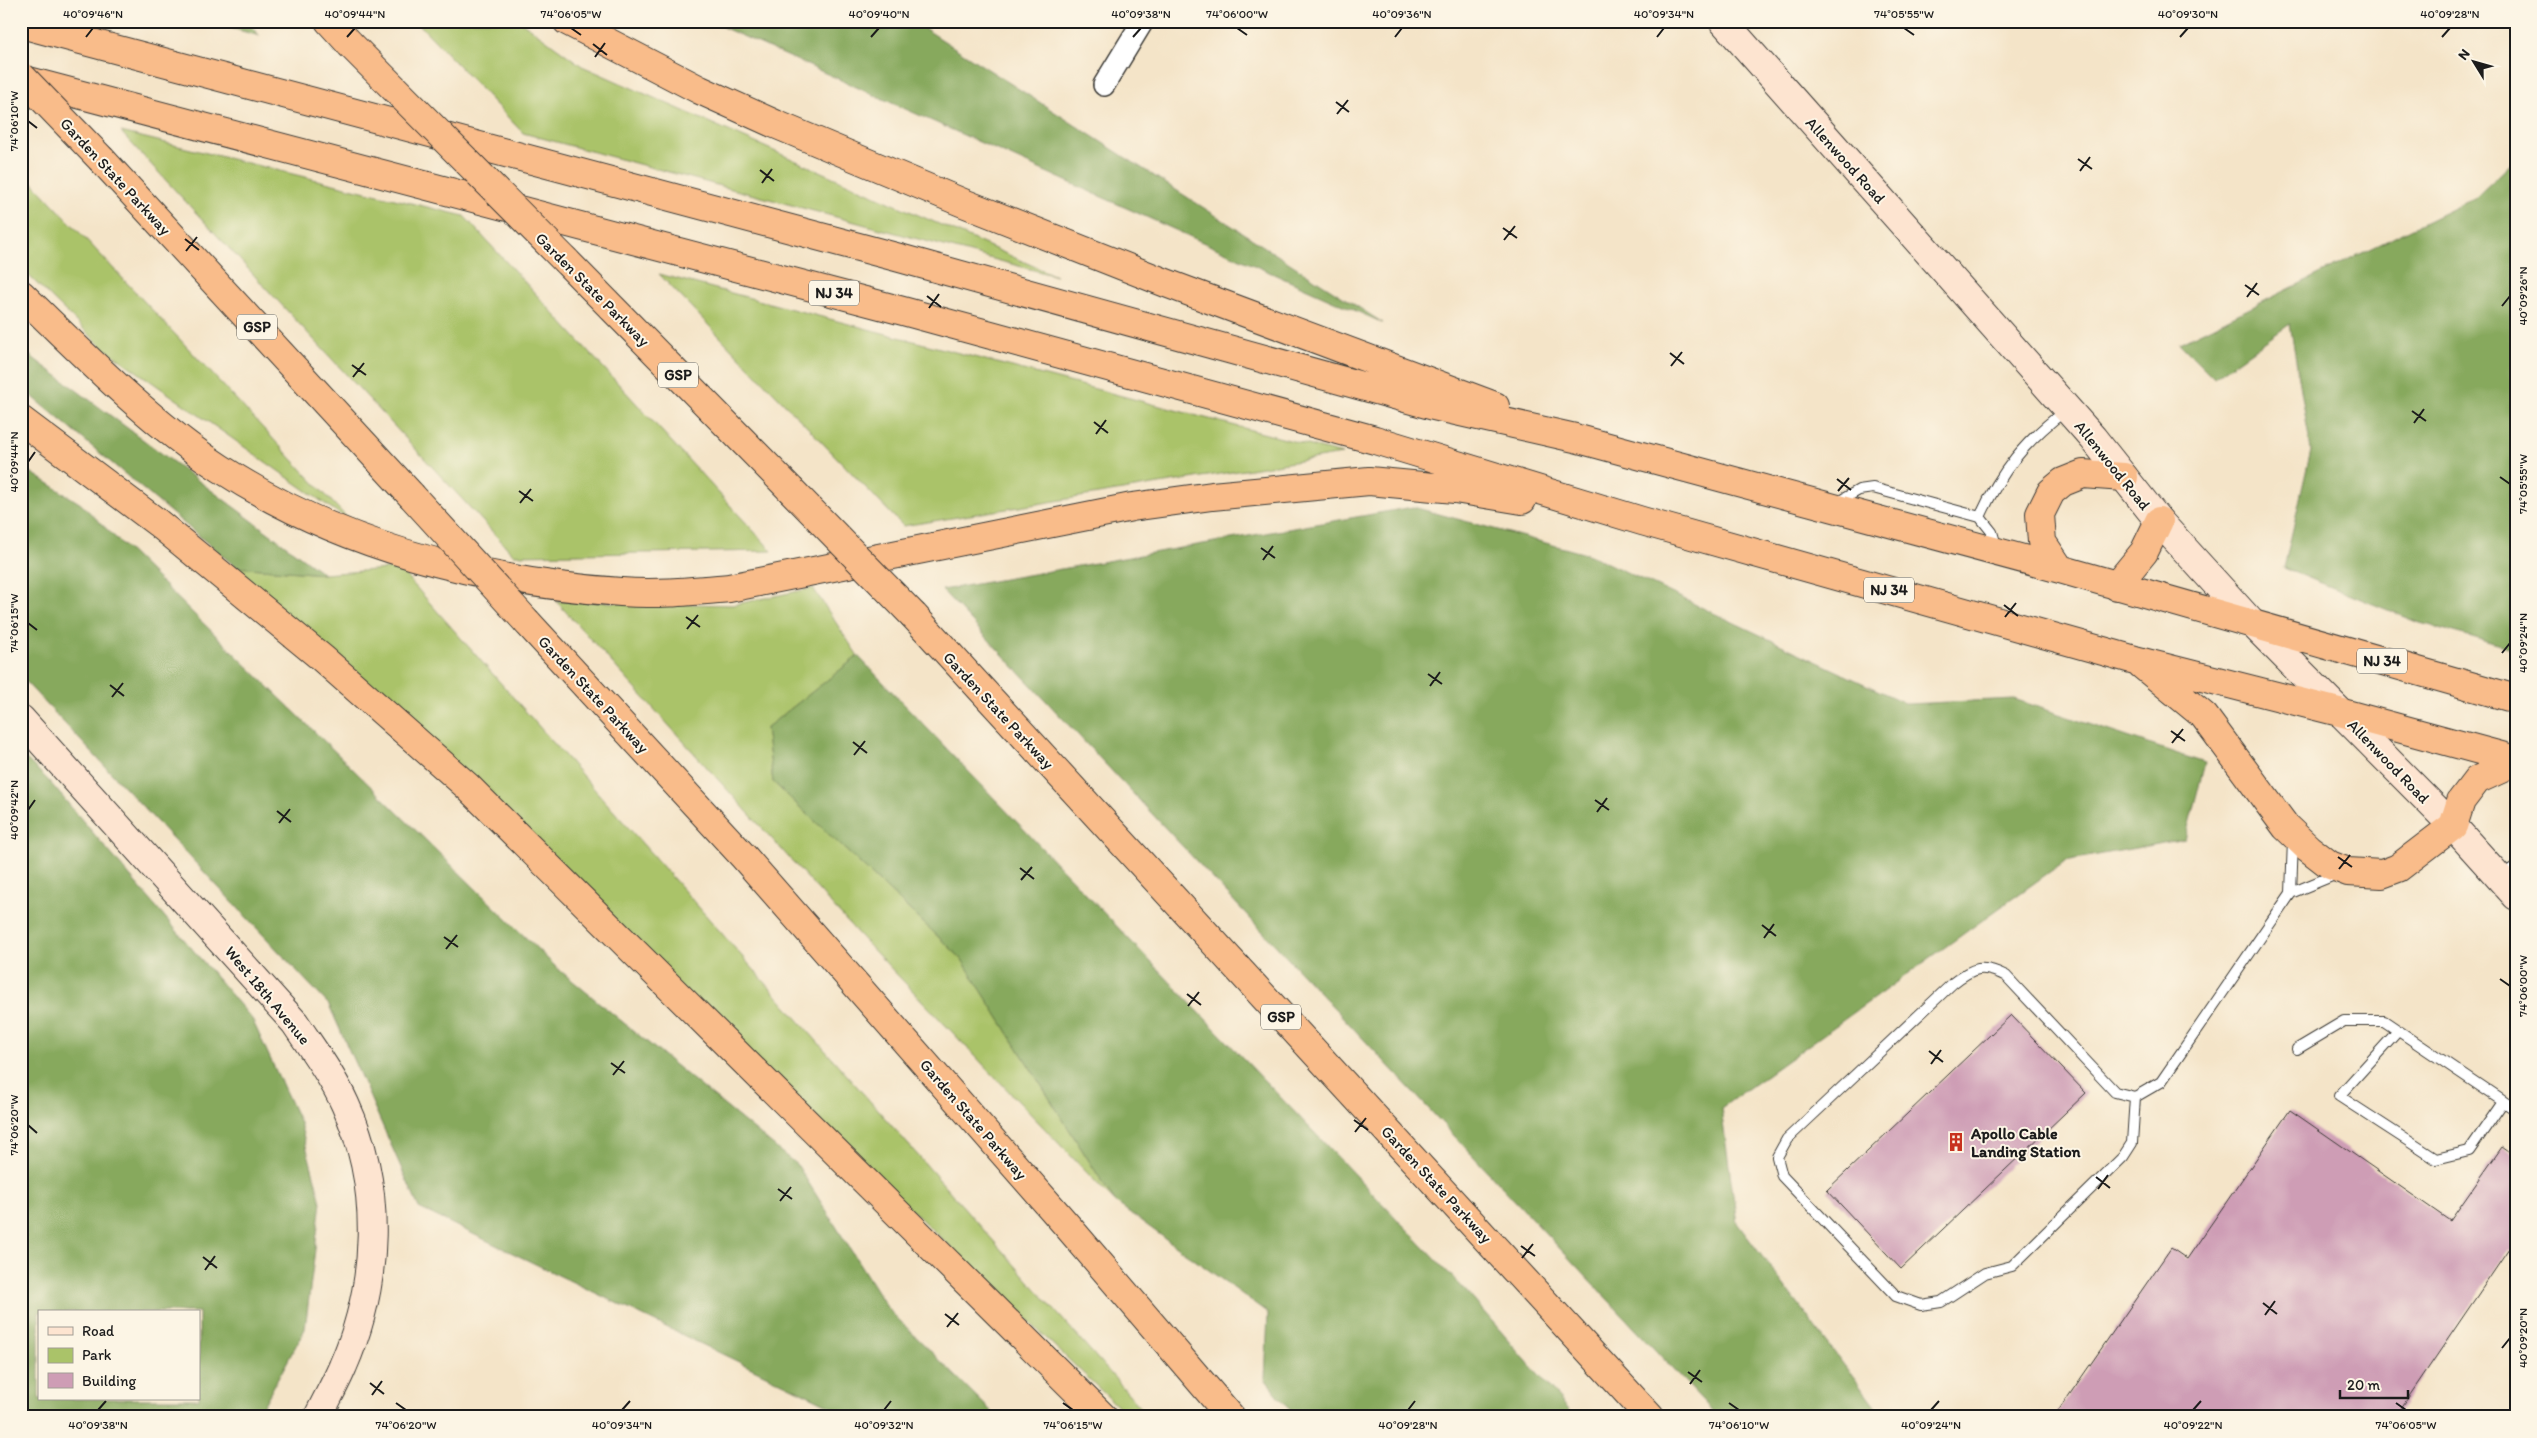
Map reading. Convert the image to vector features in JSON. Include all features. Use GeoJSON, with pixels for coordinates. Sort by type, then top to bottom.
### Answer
{"type":"FeatureCollection","features":[{"type":"Feature","properties":{"kind":"highway","name":"Garden State Parkway"},"geometry":{"type":"LineString","coordinates":[[329,21],[914,616],[1650,1417]]}},
{"type":"Feature","properties":{"kind":"highway"},"geometry":{"type":"LineString","coordinates":[[567,21],[709,94],[961,202],[1166,283],[1438,384],[1575,438]]}},
{"type":"Feature","properties":{"kind":"highway"},"geometry":{"type":"LineString","coordinates":[[21,24],[887,255],[1434,406],[1575,438],[2250,621]]}},
{"type":"Feature","properties":{"kind":"highway","name":"Garden State Parkway"},"geometry":{"type":"LineString","coordinates":[[21,77],[102,160],[744,857],[1064,1222],[1231,1417]]}},
{"type":"Feature","properties":{"kind":"highway","name":"NJ 34"},"geometry":{"type":"LineString","coordinates":[[21,77],[893,308],[1375,440],[1642,521],[2134,660],[2342,713],[2516,761]]}},
{"type":"Feature","properties":{"kind":"highway"},"geometry":{"type":"LineString","coordinates":[[21,294],[91,362],[174,434],[220,468],[264,494],[322,522],[380,546],[433,562],[550,584],[623,593],[665,593],[729,588],[1132,508],[1212,496],[1342,482],[1369,481],[1455,489],[1642,521]]}},
{"type":"Feature","properties":{"kind":"highway"},"geometry":{"type":"LineString","coordinates":[[21,420],[173,535],[322,658],[467,786],[1103,1417]]}},
{"type":"Feature","properties":{"kind":"highway"},"geometry":{"type":"LineString","coordinates":[[2060,569],[2042,542],[2040,514],[2051,492],[2063,482],[2083,474],[2124,477]]}},
{"type":"Feature","properties":{"kind":"highway"},"geometry":{"type":"LineString","coordinates":[[2116,586],[2144,552],[2160,522]]}},
{"type":"Feature","properties":{"kind":"highway","name":"NJ 34"},"geometry":{"type":"LineString","coordinates":[[2250,621],[2516,698]]}},
{"type":"Feature","properties":{"kind":"highway"},"geometry":{"type":"LineString","coordinates":[[2134,660],[2204,716],[2268,805],[2294,834],[2330,865],[2344,871],[2369,875],[2382,874],[2398,868],[2453,826],[2461,801],[2477,780],[2516,761]]}},
{"type":"Feature","properties":{"kind":"street"},"geometry":{"type":"LineString","coordinates":[[1104,85],[1143,21]]}},
{"type":"Feature","properties":{"kind":"street","name":"Allenwood Road"},"geometry":{"type":"LineString","coordinates":[[1723,21],[2067,409],[2160,522],[2250,621],[2453,826],[2510,880]]}},
{"type":"Feature","properties":{"kind":"street","name":"West 18th Avenue"},"geometry":{"type":"LineString","coordinates":[[21,719],[295,1024],[330,1076],[345,1104],[359,1142],[370,1192],[371,1256],[360,1320],[344,1366],[318,1417]]}},
{"type":"Feature","properties":{"kind":"lane"},"geometry":{"type":"LineString","coordinates":[[1980,517],[1994,487],[2017,454],[2044,427],[2067,409]]}},
{"type":"Feature","properties":{"kind":"lane"},"geometry":{"type":"LineString","coordinates":[[1831,507],[1859,490],[1873,488],[1980,517],[1992,532],[1997,552]]}},
{"type":"Feature","properties":{"kind":"lane"},"geometry":{"type":"LineString","coordinates":[[2135,1097],[2132,1143],[2123,1157],[2012,1266],[1985,1274],[1941,1302],[1921,1305],[1896,1296],[1782,1176],[1777,1157],[1787,1139],[1968,971],[1990,968],[2006,976],[2115,1092],[2135,1097],[2160,1082],[2291,893],[2294,834]]}},
{"type":"Feature","properties":{"kind":"lane"},"geometry":{"type":"LineString","coordinates":[[2291,893],[2344,871]]}},
{"type":"Feature","properties":{"kind":"lane"},"geometry":{"type":"LineString","coordinates":[[2297,1049],[2344,1021],[2384,1021],[2516,1110]]}},
{"type":"Feature","properties":{"kind":"lane"},"geometry":{"type":"LineString","coordinates":[[2398,1031],[2339,1096],[2436,1159],[2469,1151],[2503,1102]]}},
{"type":"Feature","properties":{"kind":"green space"},"geometry":{"type":"Polygon","coordinates":[[[205,21],[246,21],[260,36],[205,21]]]}},
{"type":"Feature","properties":{"kind":"green space"},"geometry":{"type":"Polygon","coordinates":[[[416,21],[520,21],[582,66],[1056,276],[523,133],[416,21]]]}},
{"type":"Feature","properties":{"kind":"green space"},"geometry":{"type":"Polygon","coordinates":[[[709,21],[913,21],[1383,323],[709,21]]]}},
{"type":"Feature","properties":{"kind":"green space"},"geometry":{"type":"Polygon","coordinates":[[[121,132],[464,216],[772,551],[514,555],[121,132]]]}},
{"type":"Feature","properties":{"kind":"green space"},"geometry":{"type":"Polygon","coordinates":[[[2516,159],[2516,649],[2420,623],[2284,568],[2311,450],[2290,324],[2214,378],[2179,343],[2476,197],[2516,159]]]}},
{"type":"Feature","properties":{"kind":"green space"},"geometry":{"type":"Polygon","coordinates":[[[21,170],[351,522],[102,347],[21,268],[21,170]]]}},
{"type":"Feature","properties":{"kind":"green space"},"geometry":{"type":"Polygon","coordinates":[[[659,274],[1342,454],[903,526],[659,274]]]}},
{"type":"Feature","properties":{"kind":"green space"},"geometry":{"type":"Polygon","coordinates":[[[21,349],[324,574],[236,567],[21,387],[21,349]]]}},
{"type":"Feature","properties":{"kind":"green space"},"geometry":{"type":"Polygon","coordinates":[[[21,466],[81,504],[557,968],[798,1166],[888,1309],[997,1417],[853,1417],[419,1208],[329,1005],[21,677],[21,466]]]}},
{"type":"Feature","properties":{"kind":"green space"},"geometry":{"type":"Polygon","coordinates":[[[1413,507],[1590,555],[1907,704],[2014,699],[2205,763],[2185,839],[2065,861],[1721,1108],[1737,1223],[1877,1409],[1925,1417],[1718,1417],[942,590],[1413,507]]]}},
{"type":"Feature","properties":{"kind":"green space"},"geometry":{"type":"Polygon","coordinates":[[[236,567],[324,574],[399,568],[1149,1417],[1129,1417],[236,567]]]}},
{"type":"Feature","properties":{"kind":"green space"},"geometry":{"type":"Polygon","coordinates":[[[813,588],[858,656],[766,728],[773,782],[961,958],[1115,1202],[861,937],[556,601],[732,605],[813,588]]]}},
{"type":"Feature","properties":{"kind":"green space"},"geometry":{"type":"Polygon","coordinates":[[[858,656],[1465,1290],[1575,1417],[1296,1417],[1265,1379],[1268,1313],[1115,1202],[961,958],[773,782],[766,728],[858,656]]]}},
{"type":"Feature","properties":{"kind":"green space"},"geometry":{"type":"Polygon","coordinates":[[[21,754],[48,780],[252,1019],[300,1123],[321,1202],[305,1329],[257,1417],[21,1417],[21,754]]]}},
{"type":"Feature","properties":{"kind":"building","name":"Apollo Cable Landing Station"},"geometry":{"type":"Polygon","coordinates":[[[2011,1015],[2086,1093],[1901,1269],[1827,1190],[2011,1015]]]}},
{"type":"Feature","properties":{"kind":"building"},"geometry":{"type":"Polygon","coordinates":[[[2290,1110],[2450,1221],[2502,1147],[2516,1157],[2516,1254],[2509,1249],[2395,1417],[2054,1417],[2171,1248],[2187,1259],[2290,1110]]]}},
{"type":"Feature","properties":{"kind":"place","name":"Apollo Cable Landing Station"},"geometry":{"type":"Point","coordinates":[1956,1142]}}]}
